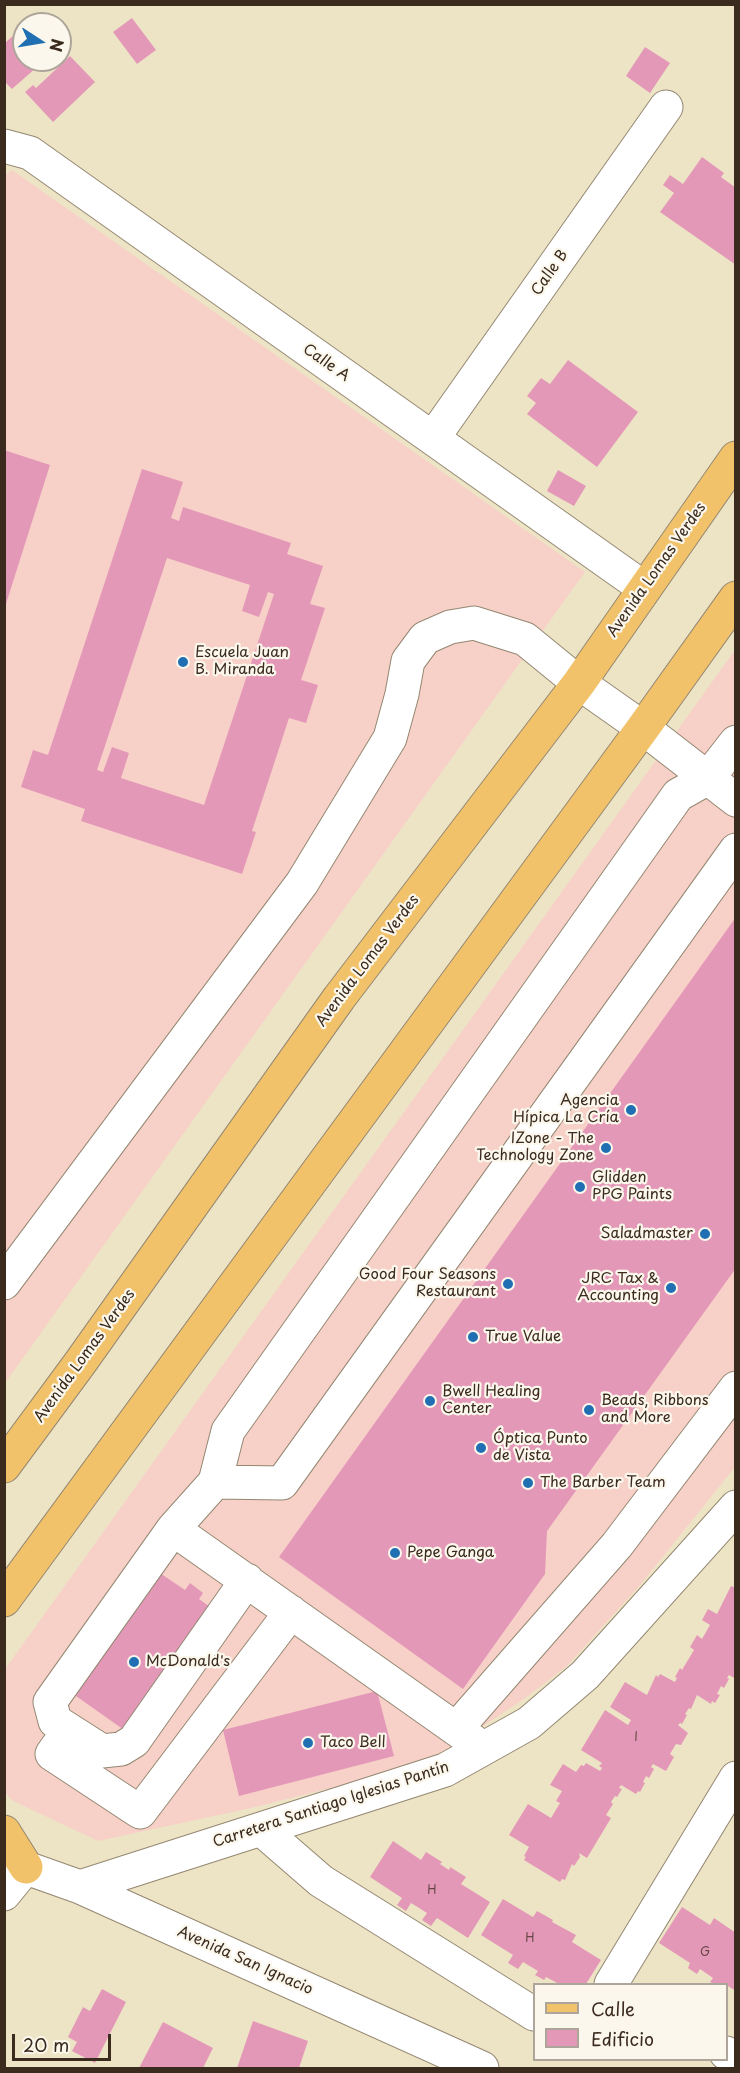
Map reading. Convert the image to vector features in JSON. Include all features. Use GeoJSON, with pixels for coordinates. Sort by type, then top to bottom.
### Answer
{"type":"FeatureCollection","features":[{"type":"Feature","properties":{"kind":"main road","name":"Avenida Lomas Verdes"},"geometry":{"type":"LineString","coordinates":[[4,1466],[87,1354],[339,998],[579,683],[735,458]]}},
{"type":"Feature","properties":{"kind":"main road"},"geometry":{"type":"LineString","coordinates":[[4,1600],[643,728],[735,598]]}},
{"type":"Feature","properties":{"kind":"main road"},"geometry":{"type":"LineString","coordinates":[[4,1832],[15,1864]]}},
{"type":"Feature","properties":{"kind":"street","name":"Calle B"},"geometry":{"type":"LineString","coordinates":[[433,438],[666,107]]}},
{"type":"Feature","properties":{"kind":"street","name":"Calle A"},"geometry":{"type":"LineString","coordinates":[[4,146],[30,153],[644,588]]}},
{"type":"Feature","properties":{"kind":"street"},"geometry":{"type":"LineString","coordinates":[[4,1283],[302,883],[390,738],[408,661],[425,638],[450,627],[474,623],[525,639],[579,683],[643,728],[735,800]]}},
{"type":"Feature","properties":{"kind":"street"},"geometry":{"type":"LineString","coordinates":[[247,1580],[134,1741],[121,1749],[102,1751],[55,1721],[51,1702],[173,1529],[215,1482],[228,1431],[678,795],[708,778],[735,742]]}},
{"type":"Feature","properties":{"kind":"street"},"geometry":{"type":"LineString","coordinates":[[215,1482],[282,1483],[735,850]]}},
{"type":"Feature","properties":{"kind":"street"},"geometry":{"type":"LineString","coordinates":[[456,1729],[617,1545],[735,1388]]}},
{"type":"Feature","properties":{"kind":"street","name":"Carretera Santiago Iglesias Pantín"},"geometry":{"type":"LineString","coordinates":[[80,1887],[445,1770],[529,1723],[585,1675],[735,1507]]}},
{"type":"Feature","properties":{"kind":"street"},"geometry":{"type":"LineString","coordinates":[[173,1529],[484,1748]]}},
{"type":"Feature","properties":{"kind":"street"},"geometry":{"type":"LineString","coordinates":[[69,1730],[52,1754],[141,1812],[291,1612]]}},
{"type":"Feature","properties":{"kind":"street"},"geometry":{"type":"LineString","coordinates":[[613,1983],[735,1778]]}},
{"type":"Feature","properties":{"kind":"street"},"geometry":{"type":"LineString","coordinates":[[261,1829],[321,1881],[533,2013]]}},
{"type":"Feature","properties":{"kind":"street"},"geometry":{"type":"LineString","coordinates":[[4,1894],[15,1864]]}},
{"type":"Feature","properties":{"kind":"street","name":"Avenida San Ignacio"},"geometry":{"type":"LineString","coordinates":[[15,1864],[80,1887],[482,2068]]}},
{"type":"Feature","properties":{"kind":"shaded area"},"geometry":{"type":"Polygon","coordinates":[[[12,170],[585,572],[5,1383],[4,176],[12,170]]]}},
{"type":"Feature","properties":{"kind":"shaded area"},"geometry":{"type":"Polygon","coordinates":[[[735,650],[735,1467],[641,1584],[567,1666],[524,1699],[453,1746],[421,1763],[247,1809],[98,1841],[13,1801],[5,1792],[5,1669],[735,650]]]}},
{"type":"Feature","properties":{"kind":"building"},"geometry":{"type":"Polygon","coordinates":[[[132,18],[156,50],[137,64],[113,32],[132,18]]]}},
{"type":"Feature","properties":{"kind":"building"},"geometry":{"type":"Polygon","coordinates":[[[12,37],[12,72],[31,72],[12,89],[4,81],[4,40],[6,42],[12,37]]]}},
{"type":"Feature","properties":{"kind":"building"},"geometry":{"type":"Polygon","coordinates":[[[645,47],[670,63],[650,93],[626,76],[645,47]]]}},
{"type":"Feature","properties":{"kind":"building"},"geometry":{"type":"Polygon","coordinates":[[[72,58],[95,82],[53,122],[25,92],[33,85],[36,88],[53,72],[72,72],[72,58]]]}},
{"type":"Feature","properties":{"kind":"building"},"geometry":{"type":"Polygon","coordinates":[[[702,157],[724,173],[721,177],[736,188],[736,265],[660,212],[674,193],[663,185],[670,175],[683,184],[702,157]]]}},
{"type":"Feature","properties":{"kind":"building"},"geometry":{"type":"Polygon","coordinates":[[[568,360],[638,412],[597,467],[527,414],[536,403],[527,396],[541,378],[550,384],[568,360]]]}},
{"type":"Feature","properties":{"kind":"building"},"geometry":{"type":"Polygon","coordinates":[[[4,450],[50,465],[5,607],[4,607],[4,450]]]}},
{"type":"Feature","properties":{"kind":"building"},"geometry":{"type":"Polygon","coordinates":[[[142,469],[183,482],[171,518],[179,521],[183,507],[291,543],[287,554],[323,566],[310,604],[325,608],[301,680],[318,685],[306,723],[289,718],[252,831],[256,832],[242,874],[81,821],[85,809],[21,787],[33,750],[48,755],[142,469]],[[167,558],[97,770],[103,772],[112,747],[129,753],[121,778],[204,805],[274,594],[268,592],[259,617],[242,611],[250,585],[167,558]]]}},
{"type":"Feature","properties":{"kind":"building"},"geometry":{"type":"Polygon","coordinates":[[[558,470],[586,486],[574,506],[547,491],[558,470]]]}},
{"type":"Feature","properties":{"kind":"building"},"geometry":{"type":"Polygon","coordinates":[[[736,917],[736,1268],[547,1531],[545,1574],[463,1689],[279,1557],[736,917]]]}},
{"type":"Feature","properties":{"kind":"building","name":"McDonald's"},"geometry":{"type":"Polygon","coordinates":[[[151,1567],[185,1590],[190,1583],[203,1593],[199,1599],[210,1607],[127,1732],[66,1689],[151,1567]]]}},
{"type":"Feature","properties":{"kind":"building"},"geometry":{"type":"Polygon","coordinates":[[[731,1586],[736,1588],[736,1679],[729,1675],[724,1688],[721,1686],[717,1694],[720,1695],[715,1703],[712,1701],[711,1704],[697,1695],[691,1709],[689,1708],[685,1714],[687,1715],[682,1724],[678,1725],[688,1733],[681,1745],[676,1744],[670,1754],[674,1757],[666,1771],[653,1764],[651,1767],[654,1769],[649,1778],[646,1776],[640,1792],[636,1794],[621,1785],[619,1788],[622,1789],[611,1802],[613,1804],[606,1815],[611,1818],[587,1858],[579,1853],[580,1857],[574,1866],[572,1864],[565,1880],[562,1879],[560,1882],[524,1860],[529,1847],[509,1835],[528,1804],[551,1818],[560,1803],[556,1801],[562,1791],[550,1785],[563,1764],[576,1772],[581,1765],[584,1766],[586,1763],[600,1771],[602,1768],[599,1766],[602,1763],[581,1750],[605,1710],[628,1725],[631,1720],[610,1707],[625,1682],[647,1695],[656,1675],[658,1677],[660,1674],[675,1682],[680,1668],[682,1670],[694,1650],[690,1647],[697,1635],[702,1639],[710,1625],[702,1620],[708,1609],[717,1614],[731,1586]]]}},
{"type":"Feature","properties":{"kind":"building","name":"Taco Bell"},"geometry":{"type":"Polygon","coordinates":[[[377,1691],[394,1756],[239,1796],[223,1730],[377,1691]]]}},
{"type":"Feature","properties":{"kind":"building"},"geometry":{"type":"Polygon","coordinates":[[[393,1841],[421,1860],[426,1852],[442,1862],[440,1864],[449,1870],[450,1867],[466,1877],[461,1884],[490,1902],[468,1938],[437,1918],[431,1926],[422,1920],[427,1913],[411,1903],[406,1911],[397,1905],[402,1898],[370,1877],[393,1841]]]}},
{"type":"Feature","properties":{"kind":"building"},"geometry":{"type":"Polygon","coordinates":[[[503,1899],[533,1917],[537,1911],[553,1920],[552,1922],[576,1935],[572,1942],[601,1960],[587,1983],[557,1983],[546,1977],[544,1980],[535,1975],[538,1971],[523,1962],[518,1969],[508,1963],[513,1955],[481,1935],[503,1899]]]}},
{"type":"Feature","properties":{"kind":"building"},"geometry":{"type":"Polygon","coordinates":[[[682,1907],[710,1925],[714,1918],[736,1933],[736,1991],[728,1986],[728,1983],[710,1982],[713,1978],[700,1969],[697,1974],[688,1968],[690,1963],[659,1943],[682,1907]]]}},
{"type":"Feature","properties":{"kind":"building"},"geometry":{"type":"Polygon","coordinates":[[[102,1989],[126,2002],[95,2063],[72,2051],[77,2042],[68,2037],[83,2007],[90,2011],[102,1989]]]}},
{"type":"Feature","properties":{"kind":"building"},"geometry":{"type":"Polygon","coordinates":[[[253,2021],[308,2041],[299,2068],[237,2068],[253,2021]]]}},
{"type":"Feature","properties":{"kind":"building"},"geometry":{"type":"Polygon","coordinates":[[[163,2022],[213,2048],[203,2068],[139,2068],[163,2022]]]}},
{"type":"Feature","properties":{"kind":"place","name":"Escuela Juan B. Miranda"},"geometry":{"type":"Point","coordinates":[183,662]}},
{"type":"Feature","properties":{"kind":"place","name":"Agencia Hípica La Cría"},"geometry":{"type":"Point","coordinates":[631,1110]}},
{"type":"Feature","properties":{"kind":"place","name":"IZone - The Technology Zone"},"geometry":{"type":"Point","coordinates":[606,1148]}},
{"type":"Feature","properties":{"kind":"place","name":"Glidden PPG Paints"},"geometry":{"type":"Point","coordinates":[580,1187]}},
{"type":"Feature","properties":{"kind":"place","name":"Saladmaster"},"geometry":{"type":"Point","coordinates":[705,1234]}},
{"type":"Feature","properties":{"kind":"place","name":"Good Four Seasons Restaurant"},"geometry":{"type":"Point","coordinates":[508,1284]}},
{"type":"Feature","properties":{"kind":"place","name":"JRC Tax & Accounting"},"geometry":{"type":"Point","coordinates":[671,1288]}},
{"type":"Feature","properties":{"kind":"place","name":"True Value"},"geometry":{"type":"Point","coordinates":[473,1337]}},
{"type":"Feature","properties":{"kind":"place","name":"Bwell Healing Center"},"geometry":{"type":"Point","coordinates":[430,1401]}},
{"type":"Feature","properties":{"kind":"place","name":"Beads, Ribbons and More"},"geometry":{"type":"Point","coordinates":[589,1410]}},
{"type":"Feature","properties":{"kind":"place","name":"Óptica Punto de Vista"},"geometry":{"type":"Point","coordinates":[481,1448]}},
{"type":"Feature","properties":{"kind":"place","name":"The Barber Team"},"geometry":{"type":"Point","coordinates":[528,1483]}},
{"type":"Feature","properties":{"kind":"place","name":"Pepe Ganga"},"geometry":{"type":"Point","coordinates":[395,1553]}},
{"type":"Feature","properties":{"kind":"place","name":"McDonald's"},"geometry":{"type":"Point","coordinates":[134,1662]}},
{"type":"Feature","properties":{"kind":"place","name":"Taco Bell"},"geometry":{"type":"Point","coordinates":[308,1743]}}]}
